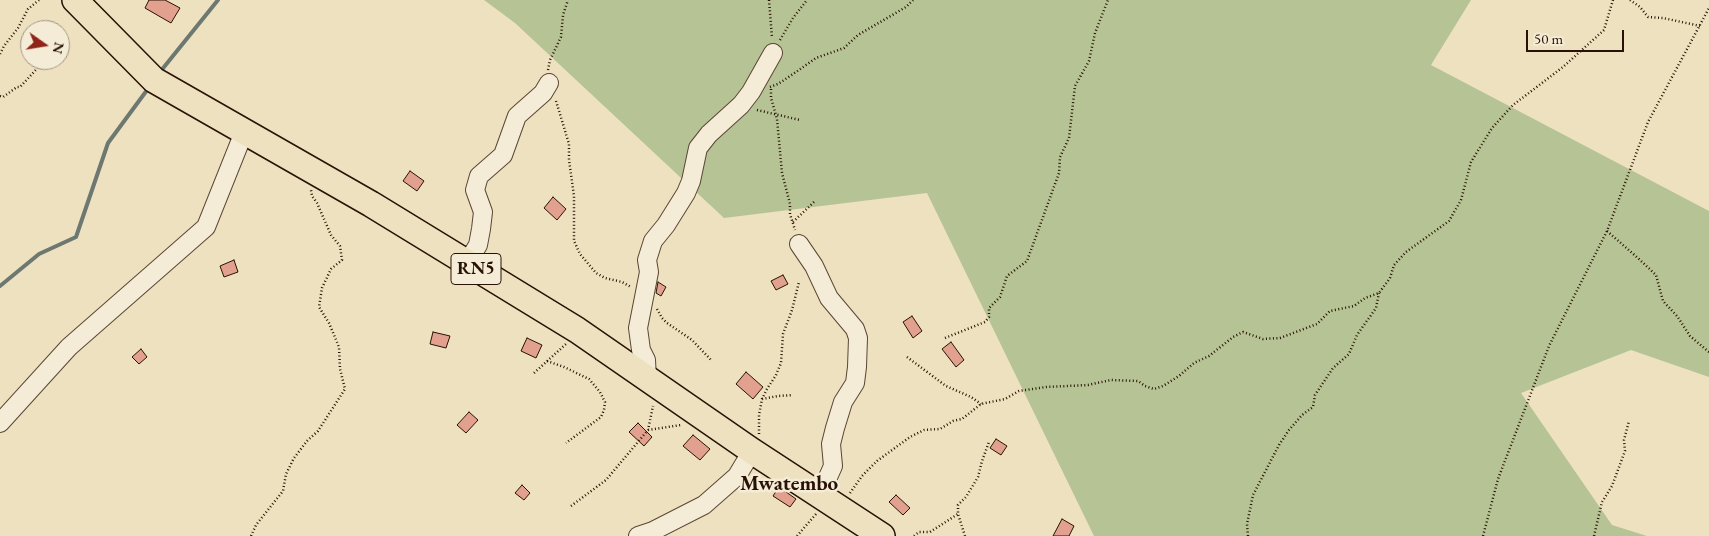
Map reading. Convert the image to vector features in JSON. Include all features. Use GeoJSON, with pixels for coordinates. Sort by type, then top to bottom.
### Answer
{"type":"FeatureCollection","features":[{"type":"Feature","properties":{"kind":"highway","name":"RN5"},"geometry":{"type":"LineString","coordinates":[[76,0],[154,80],[371,204],[577,330],[752,451],[882,536]]}},
{"type":"Feature","properties":{"kind":"street"},"geometry":{"type":"LineString","coordinates":[[651,380],[646,360],[641,350],[638,328],[649,272],[647,260],[649,251],[653,241],[666,226],[686,192],[691,181],[698,148],[709,134],[746,99],[773,53]]}},
{"type":"Feature","properties":{"kind":"street"},"geometry":{"type":"LineString","coordinates":[[467,263],[478,245],[481,229],[483,212],[476,190],[479,176],[502,155],[517,116],[544,93],[550,83]]}},
{"type":"Feature","properties":{"kind":"street"},"geometry":{"type":"LineString","coordinates":[[3,414],[69,347],[206,227],[244,132]]}},
{"type":"Feature","properties":{"kind":"street"},"geometry":{"type":"LineString","coordinates":[[799,244],[811,260],[829,298],[855,329],[858,338],[855,383],[843,402],[831,444],[833,466],[829,500]]}},
{"type":"Feature","properties":{"kind":"street"},"geometry":{"type":"LineString","coordinates":[[638,536],[653,531],[704,505],[737,476],[752,451]]}},
{"type":"Feature","properties":{"kind":"path"},"geometry":{"type":"LineString","coordinates":[[0,54],[18,28],[28,9],[39,0]]}},
{"type":"Feature","properties":{"kind":"path"},"geometry":{"type":"LineString","coordinates":[[568,0],[563,15],[560,37],[550,60],[546,76],[550,83],[569,144],[568,160],[574,196],[574,241],[580,254],[596,273],[605,278],[629,285],[634,290],[645,294],[652,301],[662,318],[692,340],[712,361]]}},
{"type":"Feature","properties":{"kind":"path"},"geometry":{"type":"LineString","coordinates":[[770,0],[773,53]]}},
{"type":"Feature","properties":{"kind":"path"},"geometry":{"type":"LineString","coordinates":[[773,53],[784,31],[807,0]]}},
{"type":"Feature","properties":{"kind":"path"},"geometry":{"type":"LineString","coordinates":[[746,99],[771,87],[816,58],[844,48],[858,35],[913,0]]}},
{"type":"Feature","properties":{"kind":"path"},"geometry":{"type":"LineString","coordinates":[[945,338],[985,322],[989,317],[989,308],[1000,296],[1007,276],[1027,261],[1059,173],[1060,157],[1069,138],[1075,86],[1089,60],[1095,33],[1108,0]]}},
{"type":"Feature","properties":{"kind":"path"},"geometry":{"type":"LineString","coordinates":[[796,536],[829,500],[862,476],[892,450],[924,430],[940,429],[953,421],[962,419],[981,404],[1005,399],[1019,391],[1046,386],[1088,385],[1110,380],[1138,381],[1154,389],[1179,376],[1194,363],[1209,356],[1233,336],[1243,332],[1263,339],[1280,338],[1317,324],[1330,311],[1354,306],[1365,298],[1378,293],[1390,278],[1394,265],[1406,252],[1449,221],[1461,200],[1471,162],[1492,128],[1513,105],[1563,67],[1604,30],[1613,0]]}},
{"type":"Feature","properties":{"kind":"path"},"geometry":{"type":"LineString","coordinates":[[1630,0],[1640,7],[1648,17],[1664,18],[1700,26]]}},
{"type":"Feature","properties":{"kind":"path"},"geometry":{"type":"LineString","coordinates":[[1483,536],[1498,479],[1549,346],[1607,232],[1648,122],[1709,8]]}},
{"type":"Feature","properties":{"kind":"path"},"geometry":{"type":"LineString","coordinates":[[0,96],[3,97],[16,87],[20,87],[36,70]]}},
{"type":"Feature","properties":{"kind":"path"},"geometry":{"type":"LineString","coordinates":[[771,80],[771,98],[776,114],[782,173],[799,244]]}},
{"type":"Feature","properties":{"kind":"path"},"geometry":{"type":"LineString","coordinates":[[746,99],[776,114],[800,120]]}},
{"type":"Feature","properties":{"kind":"path"},"geometry":{"type":"LineString","coordinates":[[251,536],[256,525],[283,491],[286,474],[294,458],[307,441],[318,431],[345,389],[340,369],[339,347],[329,323],[319,307],[322,288],[331,268],[342,260],[340,246],[331,234],[312,196],[308,167]]}},
{"type":"Feature","properties":{"kind":"path"},"geometry":{"type":"LineString","coordinates":[[793,222],[814,202]]}},
{"type":"Feature","properties":{"kind":"path"},"geometry":{"type":"LineString","coordinates":[[1607,232],[1656,276],[1663,301],[1678,316],[1690,336],[1709,352]]}},
{"type":"Feature","properties":{"kind":"path"},"geometry":{"type":"LineString","coordinates":[[752,451],[759,434],[759,415],[762,399],[781,363],[783,334],[792,310],[798,282]]}},
{"type":"Feature","properties":{"kind":"path"},"geometry":{"type":"LineString","coordinates":[[1248,536],[1246,524],[1253,494],[1279,445],[1302,415],[1313,407],[1315,395],[1333,368],[1349,354],[1357,335],[1376,308],[1378,293]]}},
{"type":"Feature","properties":{"kind":"path"},"geometry":{"type":"LineString","coordinates":[[534,373],[563,347],[577,330]]}},
{"type":"Feature","properties":{"kind":"path"},"geometry":{"type":"LineString","coordinates":[[908,357],[946,386],[971,396],[981,404]]}},
{"type":"Feature","properties":{"kind":"path"},"geometry":{"type":"LineString","coordinates":[[547,361],[589,379],[600,392],[605,402],[601,417],[566,443]]}},
{"type":"Feature","properties":{"kind":"path"},"geometry":{"type":"LineString","coordinates":[[571,506],[606,480],[648,430],[654,397],[651,380]]}},
{"type":"Feature","properties":{"kind":"path"},"geometry":{"type":"LineString","coordinates":[[762,399],[793,396]]}},
{"type":"Feature","properties":{"kind":"path"},"geometry":{"type":"LineString","coordinates":[[1594,536],[1602,502],[1612,486],[1625,451],[1624,440],[1629,420]]}},
{"type":"Feature","properties":{"kind":"path"},"geometry":{"type":"LineString","coordinates":[[648,430],[710,422]]}},
{"type":"Feature","properties":{"kind":"path"},"geometry":{"type":"LineString","coordinates":[[965,536],[958,514],[958,505],[966,497],[978,477],[990,442]]}},
{"type":"Feature","properties":{"kind":"path"},"geometry":{"type":"LineString","coordinates":[[914,536],[920,532],[930,532],[958,514]]}},
{"type":"Feature","properties":{"kind":"green space"},"geometry":{"type":"Polygon","coordinates":[[[484,0],[1471,0],[1431,65],[1709,211],[1709,377],[1631,350],[1521,393],[1612,525],[1647,536],[1094,536],[927,193],[724,218],[515,23],[484,0]]]}},
{"type":"Feature","properties":{"kind":"building"},"geometry":{"type":"Polygon","coordinates":[[[149,0],[165,0],[180,8],[171,23],[145,8],[149,0]]]}},
{"type":"Feature","properties":{"kind":"building"},"geometry":{"type":"Polygon","coordinates":[[[410,171],[424,181],[417,191],[403,181],[410,171]]]}},
{"type":"Feature","properties":{"kind":"building"},"geometry":{"type":"Polygon","coordinates":[[[553,197],[566,209],[557,220],[544,208],[553,197]]]}},
{"type":"Feature","properties":{"kind":"building"},"geometry":{"type":"Polygon","coordinates":[[[234,260],[238,272],[224,277],[220,266],[234,260]]]}},
{"type":"Feature","properties":{"kind":"building"},"geometry":{"type":"Polygon","coordinates":[[[783,275],[788,284],[776,290],[771,281],[783,275]]]}},
{"type":"Feature","properties":{"kind":"building"},"geometry":{"type":"Polygon","coordinates":[[[658,282],[666,287],[661,296],[656,293],[658,282]]]}},
{"type":"Feature","properties":{"kind":"building"},"geometry":{"type":"Polygon","coordinates":[[[912,316],[922,331],[913,338],[903,322],[912,316]]]}},
{"type":"Feature","properties":{"kind":"building"},"geometry":{"type":"Polygon","coordinates":[[[433,332],[450,336],[446,348],[430,344],[433,332]]]}},
{"type":"Feature","properties":{"kind":"building"},"geometry":{"type":"Polygon","coordinates":[[[527,338],[542,345],[536,358],[521,351],[527,338]]]}},
{"type":"Feature","properties":{"kind":"building"},"geometry":{"type":"Polygon","coordinates":[[[951,342],[964,360],[956,367],[942,349],[951,342]]]}},
{"type":"Feature","properties":{"kind":"building"},"geometry":{"type":"Polygon","coordinates":[[[141,349],[147,357],[139,364],[132,357],[141,349]]]}},
{"type":"Feature","properties":{"kind":"building"},"geometry":{"type":"Polygon","coordinates":[[[746,372],[763,387],[753,399],[736,384],[746,372]]]}},
{"type":"Feature","properties":{"kind":"building"},"geometry":{"type":"Polygon","coordinates":[[[469,412],[478,420],[466,433],[457,425],[469,412]]]}},
{"type":"Feature","properties":{"kind":"building"},"geometry":{"type":"Polygon","coordinates":[[[638,423],[652,437],[644,446],[629,432],[638,423]]]}},
{"type":"Feature","properties":{"kind":"building"},"geometry":{"type":"Polygon","coordinates":[[[693,435],[710,449],[700,460],[683,446],[693,435]]]}},
{"type":"Feature","properties":{"kind":"building"},"geometry":{"type":"Polygon","coordinates":[[[996,439],[1007,446],[1001,455],[990,448],[996,439]]]}},
{"type":"Feature","properties":{"kind":"building"},"geometry":{"type":"Polygon","coordinates":[[[522,485],[530,493],[524,500],[515,493],[522,485]]]}},
{"type":"Feature","properties":{"kind":"building"},"geometry":{"type":"Polygon","coordinates":[[[779,487],[796,499],[790,507],[773,496],[779,487]]]}},
{"type":"Feature","properties":{"kind":"building"},"geometry":{"type":"Polygon","coordinates":[[[896,495],[910,508],[903,515],[889,502],[896,495]]]}},
{"type":"Feature","properties":{"kind":"building"},"geometry":{"type":"Polygon","coordinates":[[[1062,519],[1074,526],[1069,536],[1053,536],[1062,519]]]}},
{"type":"Feature","properties":{"kind":"waterway"},"geometry":{"type":"LineString","coordinates":[[160,72],[218,0]]}},
{"type":"Feature","properties":{"kind":"waterway"},"geometry":{"type":"LineString","coordinates":[[0,286],[39,254],[76,237],[108,143],[150,86]]}},
{"type":"Feature","properties":{"kind":"district","name":"Mwatembo"},"geometry":{"type":"Point","coordinates":[789,484]}}]}
